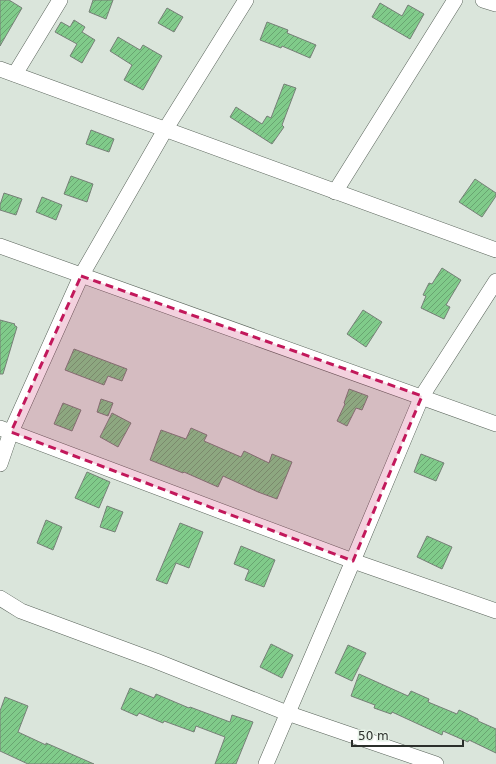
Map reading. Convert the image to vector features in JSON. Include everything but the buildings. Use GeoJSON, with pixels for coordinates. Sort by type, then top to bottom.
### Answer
{"type":"FeatureCollection","features":[{"type":"Feature","properties":{"kind":"street"},"geometry":{"type":"LineString","coordinates":[[14,74],[60,0]]}},
{"type":"Feature","properties":{"kind":"street"},"geometry":{"type":"LineString","coordinates":[[0,464],[5,430],[81,276],[164,130],[246,0]]}},
{"type":"Feature","properties":{"kind":"street"},"geometry":{"type":"LineString","coordinates":[[335,192],[455,0]]}},
{"type":"Feature","properties":{"kind":"street"},"geometry":{"type":"LineString","coordinates":[[483,0],[496,4]]}},
{"type":"Feature","properties":{"kind":"street"},"geometry":{"type":"LineString","coordinates":[[0,68],[164,130],[496,250]]}},
{"type":"Feature","properties":{"kind":"street"},"geometry":{"type":"LineString","coordinates":[[0,246],[422,396],[496,424]]}},
{"type":"Feature","properties":{"kind":"street"},"geometry":{"type":"LineString","coordinates":[[266,764],[354,561],[422,396],[496,281]]}},
{"type":"Feature","properties":{"kind":"street"},"geometry":{"type":"LineString","coordinates":[[5,430],[354,561],[496,610]]}},
{"type":"Feature","properties":{"kind":"street"},"geometry":{"type":"LineString","coordinates":[[0,598],[21,611],[156,661],[287,713],[436,764]]}},
{"type":"Feature","properties":{"kind":"highlighted area"},"geometry":{"type":"Polygon","coordinates":[[[81,276],[422,396],[353,561],[11,432],[81,276]]]}}]}
